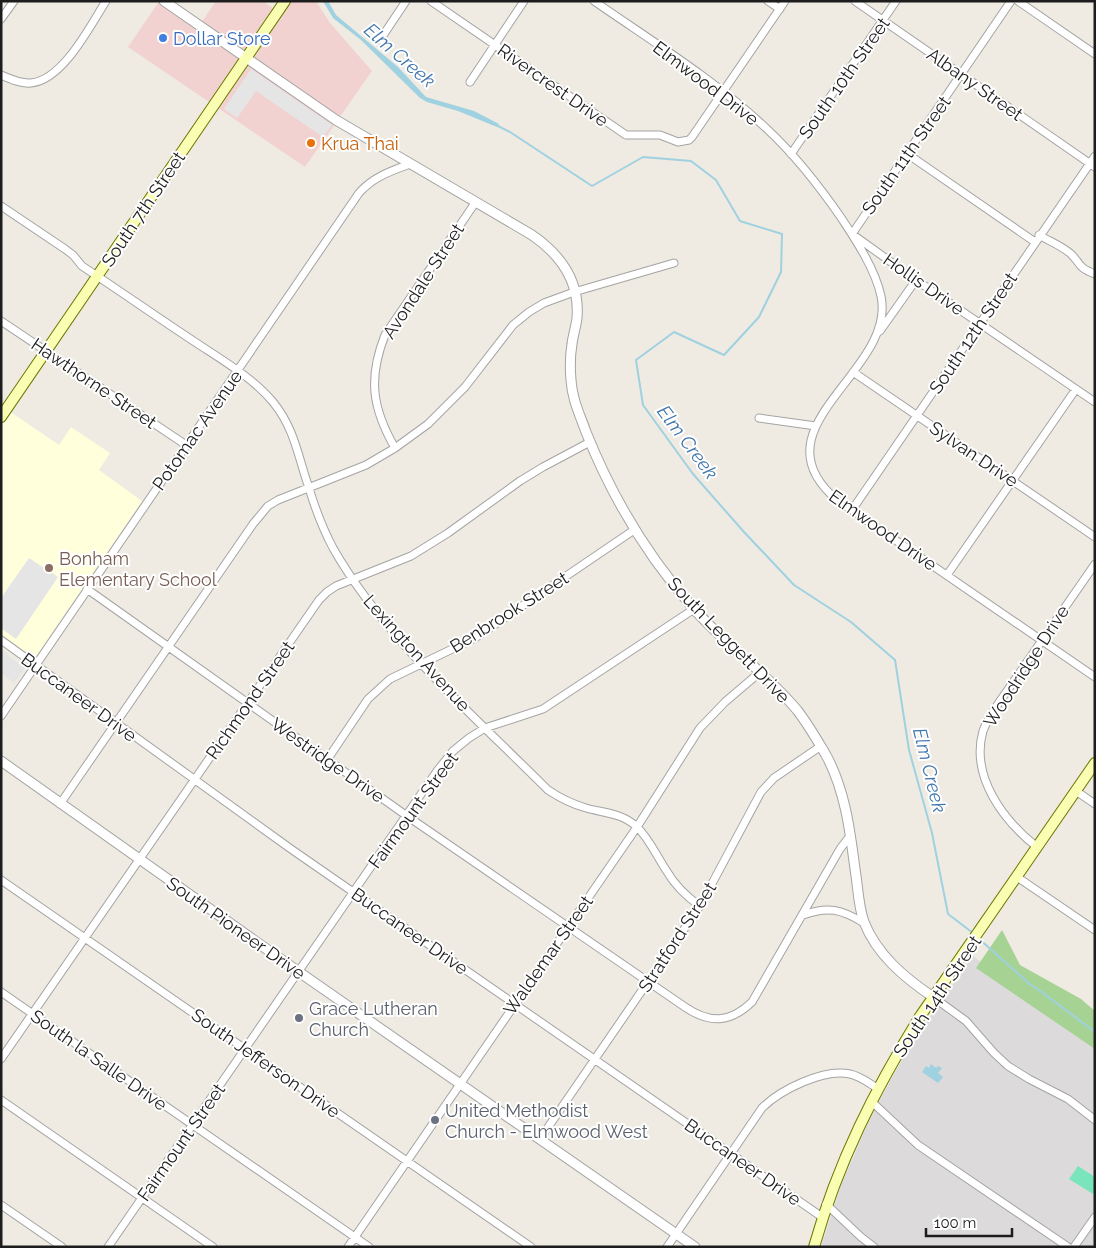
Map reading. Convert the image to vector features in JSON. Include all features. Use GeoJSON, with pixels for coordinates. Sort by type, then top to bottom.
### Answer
{"type":"FeatureCollection","features":[{"type":"Feature","properties":{"kind":"main road","name":"South 7th Street"},"geometry":{"type":"LineString","coordinates":[[1,417],[285,1]]}},
{"type":"Feature","properties":{"kind":"main road","name":"South 14th Street"},"geometry":{"type":"LineString","coordinates":[[814,1247],[826,1204],[846,1154],[877,1088],[933,997],[984,926],[1095,763]]}},
{"type":"Feature","properties":{"kind":"street"},"geometry":{"type":"LineString","coordinates":[[1,20],[14,1]]}},
{"type":"Feature","properties":{"kind":"street"},"geometry":{"type":"LineString","coordinates":[[1,75],[20,82],[31,83],[53,74],[70,56],[106,1]]}},
{"type":"Feature","properties":{"kind":"street","name":"South Leggett Drive"},"geometry":{"type":"LineString","coordinates":[[165,1],[331,117],[532,235],[558,256],[571,277],[577,301],[571,346],[571,382],[574,402],[618,502],[634,530],[669,579],[694,609],[781,693],[809,726],[833,768],[846,808],[858,896],[864,923],[884,955],[913,983],[933,997]]}},
{"type":"Feature","properties":{"kind":"street"},"geometry":{"type":"LineString","coordinates":[[380,40],[406,1]]}},
{"type":"Feature","properties":{"kind":"street","name":"Rivercrest Drive"},"geometry":{"type":"LineString","coordinates":[[431,1],[626,136],[660,135],[678,142],[684,142],[692,137],[723,91]]}},
{"type":"Feature","properties":{"kind":"street"},"geometry":{"type":"LineString","coordinates":[[470,82],[524,1]]}},
{"type":"Feature","properties":{"kind":"street","name":"Elmwood Drive"},"geometry":{"type":"LineString","coordinates":[[594,1],[723,91],[768,130],[826,195],[852,234],[872,270],[882,297],[883,309],[880,323],[872,343],[811,436],[809,452],[812,469],[820,485],[852,510],[1095,678]]}},
{"type":"Feature","properties":{"kind":"street"},"geometry":{"type":"LineString","coordinates":[[768,1],[780,9]]}},
{"type":"Feature","properties":{"kind":"street"},"geometry":{"type":"LineString","coordinates":[[723,91],[785,1]]}},
{"type":"Feature","properties":{"kind":"street","name":"Albany Street"},"geometry":{"type":"LineString","coordinates":[[856,1],[1092,165]]}},
{"type":"Feature","properties":{"kind":"street","name":"South 10th Street"},"geometry":{"type":"LineString","coordinates":[[791,154],[896,1]]}},
{"type":"Feature","properties":{"kind":"street","name":"South 11th Street"},"geometry":{"type":"LineString","coordinates":[[852,234],[1011,1]]}},
{"type":"Feature","properties":{"kind":"street"},"geometry":{"type":"LineString","coordinates":[[1018,1],[1095,54]]}},
{"type":"Feature","properties":{"kind":"street"},"geometry":{"type":"LineString","coordinates":[[906,153],[1037,239],[1065,249],[1072,254],[1084,270],[1095,274]]}},
{"type":"Feature","properties":{"kind":"street","name":"South 12th Street"},"geometry":{"type":"LineString","coordinates":[[852,510],[1037,239],[1092,165],[1095,156]]}},
{"type":"Feature","properties":{"kind":"street","name":"Potomac Avenue"},"geometry":{"type":"LineString","coordinates":[[1,716],[359,192],[368,183],[382,175],[410,164]]}},
{"type":"Feature","properties":{"kind":"street","name":"Avondale Street"},"geometry":{"type":"LineString","coordinates":[[396,448],[385,430],[378,408],[374,382],[379,351],[385,335],[475,202]]}},
{"type":"Feature","properties":{"kind":"street","name":"Lexington Avenue"},"geometry":{"type":"LineString","coordinates":[[1,206],[73,255],[82,266],[237,371],[266,395],[284,417],[295,439],[320,521],[333,548],[379,614],[422,663],[548,790],[556,796],[586,808],[616,815],[636,827],[650,843],[667,873],[691,900],[700,906]]}},
{"type":"Feature","properties":{"kind":"street","name":"Hollis Drive"},"geometry":{"type":"LineString","coordinates":[[852,234],[1095,402]]}},
{"type":"Feature","properties":{"kind":"street"},"geometry":{"type":"LineString","coordinates":[[60,804],[261,513],[268,506],[278,500],[366,465],[396,448],[428,424],[465,387],[513,325],[529,312],[544,303],[574,292],[674,262]]}},
{"type":"Feature","properties":{"kind":"street"},"geometry":{"type":"LineString","coordinates":[[872,343],[916,280]]}},
{"type":"Feature","properties":{"kind":"street","name":"Hawthorne Street"},"geometry":{"type":"LineString","coordinates":[[1,321],[186,445]]}},
{"type":"Feature","properties":{"kind":"street","name":"Sylvan Drive"},"geometry":{"type":"LineString","coordinates":[[853,372],[1095,537]]}},
{"type":"Feature","properties":{"kind":"street"},"geometry":{"type":"LineString","coordinates":[[947,575],[1076,389]]}},
{"type":"Feature","properties":{"kind":"street"},"geometry":{"type":"LineString","coordinates":[[759,418],[816,426]]}},
{"type":"Feature","properties":{"kind":"street","name":"Richmond Street"},"geometry":{"type":"LineString","coordinates":[[1,1059],[319,600],[332,589],[411,556],[448,533],[520,481],[590,442]]}},
{"type":"Feature","properties":{"kind":"street","name":"Benbrook Street"},"geometry":{"type":"LineString","coordinates":[[327,760],[368,699],[390,679],[475,638],[634,530]]}},
{"type":"Feature","properties":{"kind":"street","name":"Woodridge Drive"},"geometry":{"type":"LineString","coordinates":[[1037,847],[1018,831],[1000,809],[993,796],[983,769],[983,731],[990,717],[1095,564]]}},
{"type":"Feature","properties":{"kind":"street","name":"Westridge Drive"},"geometry":{"type":"LineString","coordinates":[[87,589],[327,760],[694,1014],[724,1019],[741,1012],[752,1002],[803,916]]}},
{"type":"Feature","properties":{"kind":"street","name":"Fairmount Street"},"geometry":{"type":"LineString","coordinates":[[108,1247],[453,751],[469,738],[486,728],[543,709],[694,609]]}},
{"type":"Feature","properties":{"kind":"street","name":"Buccaneer Drive"},"geometry":{"type":"LineString","coordinates":[[1,640],[194,780],[822,1217]]}},
{"type":"Feature","properties":{"kind":"street","name":"Waldemar Street"},"geometry":{"type":"LineString","coordinates":[[348,1247],[636,827],[708,717],[759,673]]}},
{"type":"Feature","properties":{"kind":"street","name":"Stratford Street"},"geometry":{"type":"LineString","coordinates":[[540,1139],[700,906],[762,792],[774,778],[821,746]]}},
{"type":"Feature","properties":{"kind":"street","name":"South Pioneer Drive"},"geometry":{"type":"LineString","coordinates":[[1,761],[299,972],[695,1247]]}},
{"type":"Feature","properties":{"kind":"street"},"geometry":{"type":"LineString","coordinates":[[1076,791],[1095,804]]}},
{"type":"Feature","properties":{"kind":"street"},"geometry":{"type":"LineString","coordinates":[[803,916],[840,849],[850,836]]}},
{"type":"Feature","properties":{"kind":"street"},"geometry":{"type":"LineString","coordinates":[[1017,877],[1095,930]]}},
{"type":"Feature","properties":{"kind":"street","name":"South Jefferson Drive"},"geometry":{"type":"LineString","coordinates":[[1,880],[531,1247]]}},
{"type":"Feature","properties":{"kind":"street"},"geometry":{"type":"LineString","coordinates":[[803,916],[830,909],[848,914],[864,923]]}},
{"type":"Feature","properties":{"kind":"street","name":"South la Salle Drive"},"geometry":{"type":"LineString","coordinates":[[1,992],[370,1247]]}},
{"type":"Feature","properties":{"kind":"street"},"geometry":{"type":"LineString","coordinates":[[933,997],[966,1021],[1008,1066],[1068,1099],[1095,1120]]}},
{"type":"Feature","properties":{"kind":"street"},"geometry":{"type":"LineString","coordinates":[[666,1247],[730,1153],[769,1101],[787,1089],[821,1076],[839,1073],[850,1074],[863,1079],[877,1088]]}},
{"type":"Feature","properties":{"kind":"street"},"geometry":{"type":"LineString","coordinates":[[1,1100],[213,1247]]}},
{"type":"Feature","properties":{"kind":"street"},"geometry":{"type":"LineString","coordinates":[[870,1102],[918,1145],[1068,1247]]}},
{"type":"Feature","properties":{"kind":"street"},"geometry":{"type":"LineString","coordinates":[[826,1204],[874,1247]]}},
{"type":"Feature","properties":{"kind":"street"},"geometry":{"type":"LineString","coordinates":[[1,1205],[62,1247]]}},
{"type":"Feature","properties":{"kind":"street"},"geometry":{"type":"LineString","coordinates":[[1074,1247],[1095,1217]]}},
{"type":"Feature","properties":{"kind":"shaded area"},"geometry":{"type":"Polygon","coordinates":[[[216,1],[263,1],[282,15],[291,1],[316,1],[330,23],[372,71],[305,167],[128,47],[158,3],[197,29],[216,1]]]}},
{"type":"Feature","properties":{"kind":"shaded area"},"geometry":{"type":"Polygon","coordinates":[[[251,69],[332,125],[323,137],[256,91],[237,118],[224,109],[251,69]]]}},
{"type":"Feature","properties":{"kind":"shaded area","name":"Bonham Elementary School"},"geometry":{"type":"Polygon","coordinates":[[[9,411],[59,445],[71,427],[110,453],[99,470],[142,501],[34,659],[1,636],[1,423],[9,411]]]}},
{"type":"Feature","properties":{"kind":"shaded area"},"geometry":{"type":"Polygon","coordinates":[[[29,558],[58,577],[16,639],[1,628],[1,598],[29,558]]]}},
{"type":"Feature","properties":{"kind":"shaded area"},"geometry":{"type":"Polygon","coordinates":[[[1,650],[25,668],[14,683],[1,673],[1,650]]]}},
{"type":"Feature","properties":{"kind":"shaded area"},"geometry":{"type":"Polygon","coordinates":[[[973,956],[1095,1043],[1095,1247],[821,1247],[840,1188],[871,1116],[899,1065],[923,1027],[973,956]]]}},
{"type":"Feature","properties":{"kind":"green space"},"geometry":{"type":"Polygon","coordinates":[[[1002,930],[1020,965],[1081,999],[1095,1011],[1095,1049],[976,968],[1002,930]]]}},
{"type":"Feature","properties":{"kind":"green space"},"geometry":{"type":"Polygon","coordinates":[[[1078,1166],[1095,1177],[1095,1191],[1093,1194],[1069,1179],[1078,1166]]]}},
{"type":"Feature","properties":{"kind":"water"},"geometry":{"type":"Polygon","coordinates":[[[323,1],[328,1],[336,15],[398,67],[426,97],[474,111],[499,124],[497,127],[420,98],[361,40],[333,18],[323,1]]]}},
{"type":"Feature","properties":{"kind":"water"},"geometry":{"type":"Polygon","coordinates":[[[931,1064],[936,1068],[938,1066],[942,1068],[938,1073],[943,1077],[938,1083],[922,1072],[926,1066],[929,1068],[931,1064]]]}},
{"type":"Feature","properties":{"kind":"waterway","name":"Elm Creek"},"geometry":{"type":"LineString","coordinates":[[496,125],[510,132],[592,186],[643,157],[691,161],[716,180],[740,221],[782,234],[781,272],[759,317],[724,355],[674,332],[636,360],[643,405],[693,474],[794,585],[851,622],[895,660],[909,750],[932,833],[948,914],[973,933]]}},
{"type":"Feature","properties":{"kind":"waterway","name":"Elm Creek"},"geometry":{"type":"LineString","coordinates":[[978,938],[1031,985],[1095,1032]]}},
{"type":"Feature","properties":{"kind":"place","name":"Dollar Store"},"geometry":{"type":"Point","coordinates":[163,38]}},
{"type":"Feature","properties":{"kind":"place","name":"Krua Thai"},"geometry":{"type":"Point","coordinates":[311,143]}},
{"type":"Feature","properties":{"kind":"place","name":"Bonham Elementary School"},"geometry":{"type":"Point","coordinates":[49,568]}},
{"type":"Feature","properties":{"kind":"place","name":"Grace Lutheran Church"},"geometry":{"type":"Point","coordinates":[299,1018]}},
{"type":"Feature","properties":{"kind":"place","name":"United Methodist Church - Elmwood West"},"geometry":{"type":"Point","coordinates":[435,1120]}}]}
